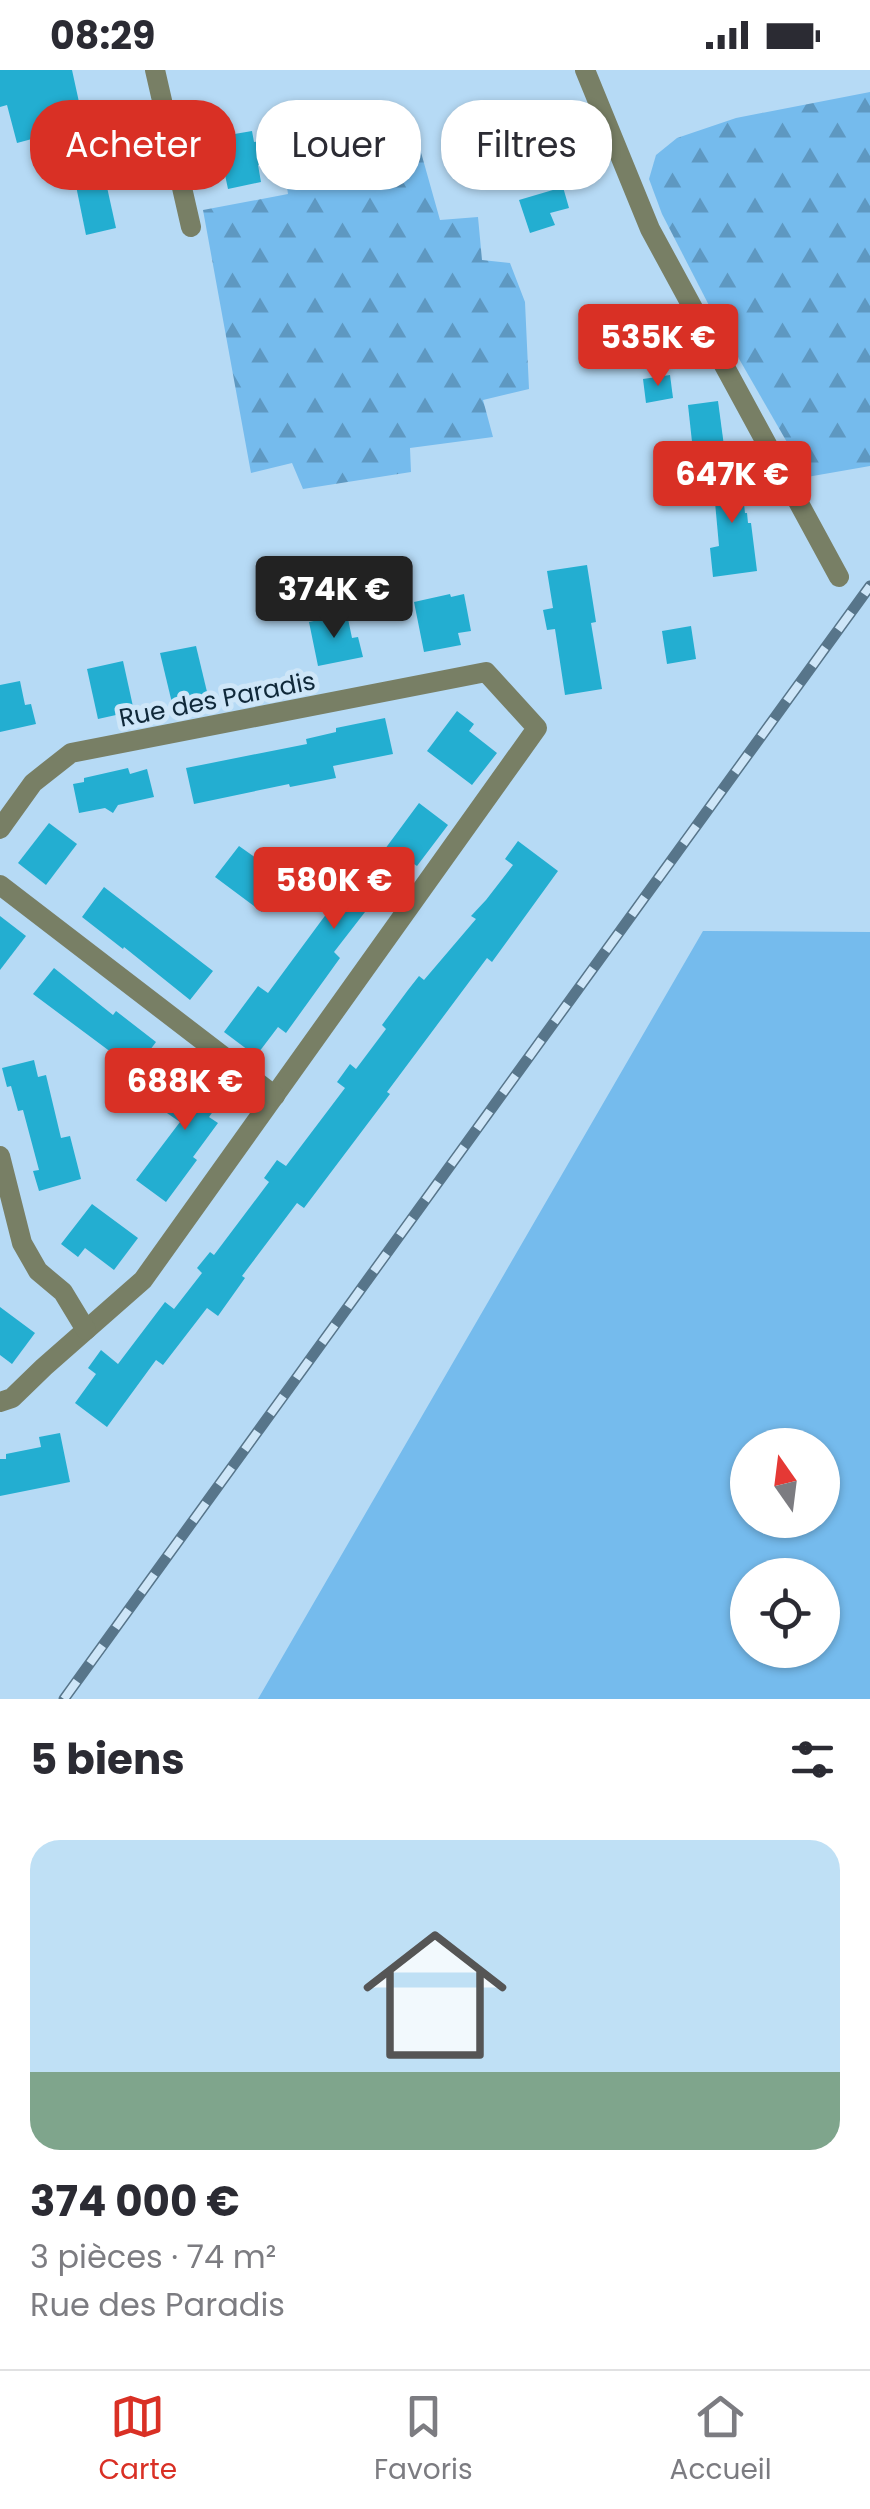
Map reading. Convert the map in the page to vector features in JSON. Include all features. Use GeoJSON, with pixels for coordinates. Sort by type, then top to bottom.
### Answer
{"type":"FeatureCollection","features":[{"type":"Feature","properties":{"kind":"street"},"geometry":{"type":"LineString","coordinates":[[155,70],[190,227]]}},
{"type":"Feature","properties":{"kind":"street"},"geometry":{"type":"LineString","coordinates":[[585,70],[650,230],[838,577]]}},
{"type":"Feature","properties":{"kind":"street","name":"Rue des Paradis"},"geometry":{"type":"LineString","coordinates":[[0,829],[32,783],[71,752],[486,672],[537,728],[143,1280],[12,1398],[0,1402]]}},
{"type":"Feature","properties":{"kind":"street"},"geometry":{"type":"LineString","coordinates":[[0,885],[275,1096]]}},
{"type":"Feature","properties":{"kind":"street"},"geometry":{"type":"LineString","coordinates":[[0,1156],[22,1244],[38,1272],[63,1292],[86,1330]]}},
{"type":"Feature","properties":{"kind":"green space"},"geometry":{"type":"Polygon","coordinates":[[[870,92],[870,466],[807,477],[715,317],[662,214],[649,179],[656,155],[677,138],[736,118],[870,92]]]}},
{"type":"Feature","properties":{"kind":"green space"},"geometry":{"type":"Polygon","coordinates":[[[421,152],[440,220],[478,217],[482,260],[510,263],[525,302],[529,389],[483,400],[493,437],[410,448],[411,472],[303,489],[292,463],[251,473],[203,210],[288,194],[287,190],[421,190],[421,152]]]}},
{"type":"Feature","properties":{"kind":"green space"},"geometry":{"type":"Polygon","coordinates":[[[703,931],[870,932],[870,1699],[258,1699],[703,931]]]}},
{"type":"Feature","properties":{"kind":"building"},"geometry":{"type":"Polygon","coordinates":[[[0,70],[72,70],[79,100],[30,100],[30,140],[17,143],[7,105],[0,107],[0,70]]]}},
{"type":"Feature","properties":{"kind":"building"},"geometry":{"type":"Polygon","coordinates":[[[252,131],[256,142],[256,183],[236,187],[236,134],[252,131]]]}},
{"type":"Feature","properties":{"kind":"building"},"geometry":{"type":"Polygon","coordinates":[[[77,190],[108,190],[116,228],[86,235],[77,190]]]}},
{"type":"Feature","properties":{"kind":"building"},"geometry":{"type":"Polygon","coordinates":[[[564,190],[569,208],[550,213],[555,225],[530,233],[519,200],[564,190]]]}},
{"type":"Feature","properties":{"kind":"building"},"geometry":{"type":"Polygon","coordinates":[[[670,375],[673,398],[646,403],[643,379],[670,375]]]}},
{"type":"Feature","properties":{"kind":"building"},"geometry":{"type":"Polygon","coordinates":[[[718,401],[724,446],[693,451],[688,405],[718,401]]]}},
{"type":"Feature","properties":{"kind":"building"},"geometry":{"type":"Polygon","coordinates":[[[740,467],[757,571],[713,577],[710,548],[719,546],[712,469],[740,467]]]}},
{"type":"Feature","properties":{"kind":"building"},"geometry":{"type":"Polygon","coordinates":[[[587,565],[602,689],[565,695],[555,629],[547,630],[543,610],[553,608],[547,571],[587,565]]]}},
{"type":"Feature","properties":{"kind":"building"},"geometry":{"type":"Polygon","coordinates":[[[464,594],[471,631],[458,633],[461,645],[424,652],[414,602],[464,594]]]}},
{"type":"Feature","properties":{"kind":"building"},"geometry":{"type":"Polygon","coordinates":[[[347,614],[352,638],[358,637],[363,657],[318,666],[309,622],[347,614]]]}},
{"type":"Feature","properties":{"kind":"building"},"geometry":{"type":"Polygon","coordinates":[[[691,626],[696,659],[667,664],[662,631],[691,626]]]}},
{"type":"Feature","properties":{"kind":"building"},"geometry":{"type":"Polygon","coordinates":[[[196,646],[208,696],[172,703],[160,653],[196,646]]]}},
{"type":"Feature","properties":{"kind":"building"},"geometry":{"type":"Polygon","coordinates":[[[123,661],[134,711],[98,719],[87,669],[123,661]]]}},
{"type":"Feature","properties":{"kind":"building"},"geometry":{"type":"Polygon","coordinates":[[[20,681],[25,705],[31,704],[36,724],[0,732],[0,685],[20,681]]]}},
{"type":"Feature","properties":{"kind":"building"},"geometry":{"type":"Polygon","coordinates":[[[457,711],[474,724],[469,731],[497,753],[472,785],[427,751],[457,711]]]}},
{"type":"Feature","properties":{"kind":"building"},"geometry":{"type":"Polygon","coordinates":[[[385,718],[393,754],[333,766],[336,778],[194,804],[186,768],[307,744],[306,739],[336,732],[336,728],[385,718]]]}},
{"type":"Feature","properties":{"kind":"building"},"geometry":{"type":"Polygon","coordinates":[[[128,768],[130,774],[147,769],[154,797],[118,805],[113,813],[105,808],[79,813],[73,784],[128,768]]]}},
{"type":"Feature","properties":{"kind":"building"},"geometry":{"type":"Polygon","coordinates":[[[419,803],[448,825],[381,909],[372,903],[334,952],[340,958],[286,1033],[278,1027],[256,1056],[224,1032],[258,986],[268,993],[327,913],[319,907],[353,861],[368,872],[419,803]]]}},
{"type":"Feature","properties":{"kind":"building"},"geometry":{"type":"Polygon","coordinates":[[[49,823],[77,844],[46,885],[18,863],[49,823]]]}},
{"type":"Feature","properties":{"kind":"building"},"geometry":{"type":"Polygon","coordinates":[[[518,841],[558,871],[492,962],[487,958],[304,1208],[297,1203],[242,1276],[245,1278],[218,1316],[207,1308],[163,1365],[156,1360],[107,1427],[75,1403],[96,1374],[88,1368],[101,1350],[118,1364],[165,1302],[174,1309],[202,1273],[197,1268],[210,1252],[214,1255],[269,1182],[264,1178],[277,1160],[286,1166],[345,1088],[337,1082],[350,1064],[356,1069],[386,1029],[382,1025],[419,976],[424,980],[476,919],[471,916],[513,865],[505,859],[518,841]]]}},
{"type":"Feature","properties":{"kind":"building"},"geometry":{"type":"Polygon","coordinates":[[[239,846],[269,867],[275,859],[292,872],[262,912],[215,877],[239,846]]]}},
{"type":"Feature","properties":{"kind":"building"},"geometry":{"type":"Polygon","coordinates":[[[104,887],[213,971],[190,1000],[82,917],[104,887]]]}},
{"type":"Feature","properties":{"kind":"building"},"geometry":{"type":"Polygon","coordinates":[[[0,916],[26,936],[0,970],[0,916]]]}},
{"type":"Feature","properties":{"kind":"building"},"geometry":{"type":"Polygon","coordinates":[[[54,968],[113,1015],[116,1011],[156,1042],[135,1070],[33,994],[54,968]]]}},
{"type":"Feature","properties":{"kind":"building"},"geometry":{"type":"Polygon","coordinates":[[[34,1060],[38,1077],[46,1075],[61,1138],[70,1136],[81,1179],[39,1191],[33,1171],[39,1170],[23,1110],[18,1111],[2,1068],[34,1060]]]}},
{"type":"Feature","properties":{"kind":"building"},"geometry":{"type":"Polygon","coordinates":[[[198,1065],[230,1088],[209,1117],[218,1123],[166,1202],[136,1180],[180,1122],[164,1111],[198,1065]]]}},
{"type":"Feature","properties":{"kind":"building"},"geometry":{"type":"Polygon","coordinates":[[[92,1204],[138,1238],[114,1270],[85,1248],[78,1257],[61,1244],[92,1204]]]}},
{"type":"Feature","properties":{"kind":"building"},"geometry":{"type":"Polygon","coordinates":[[[0,1307],[35,1333],[12,1364],[0,1355],[0,1307]]]}},
{"type":"Feature","properties":{"kind":"building"},"geometry":{"type":"Polygon","coordinates":[[[60,1433],[70,1482],[0,1496],[0,1459],[6,1459],[6,1454],[41,1447],[39,1437],[60,1433]]]}},
{"type":"Feature","properties":{"kind":"railway"},"geometry":{"type":"LineString","coordinates":[[64,1699],[870,586]]}}]}
